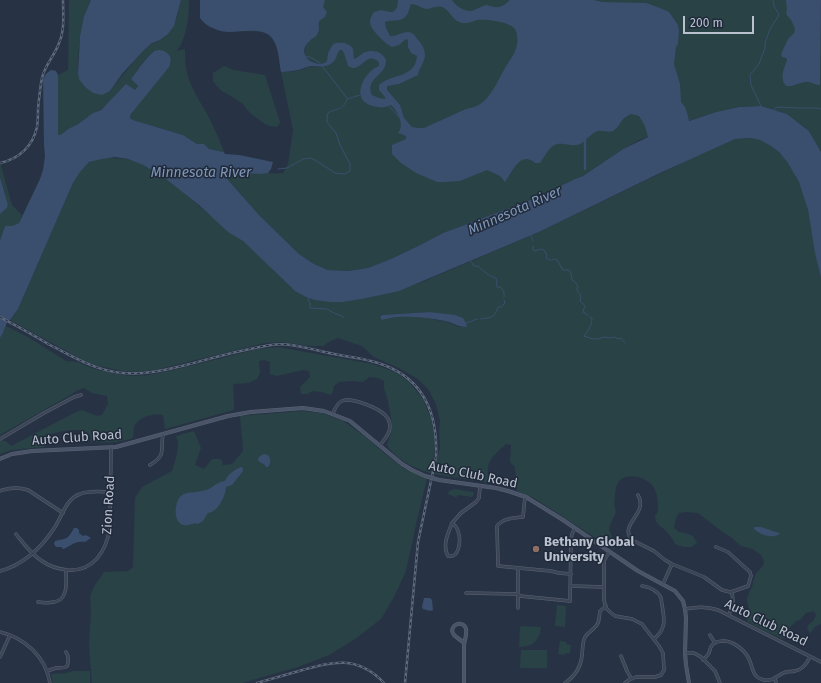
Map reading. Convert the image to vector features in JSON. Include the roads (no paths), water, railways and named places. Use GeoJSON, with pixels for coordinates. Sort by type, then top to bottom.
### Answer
{"type":"FeatureCollection","features":[{"type":"Feature","properties":{"kind":"street"},"geometry":{"type":"LineString","coordinates":[[0,438],[80,395]]}},
{"type":"Feature","properties":{"kind":"street"},"geometry":{"type":"LineString","coordinates":[[333,413],[340,403],[345,400],[362,404],[382,413],[388,418],[390,429],[380,445]]}},
{"type":"Feature","properties":{"kind":"street","name":"Auto Club Road"},"geometry":{"type":"LineString","coordinates":[[0,459],[12,454],[32,451],[111,447],[129,444],[245,412],[303,408],[333,413],[350,421],[402,464],[412,470],[439,480],[508,491],[525,497],[575,528],[643,574],[672,588],[678,593],[683,601],[685,609],[697,607],[712,608],[729,615],[821,662]]}},
{"type":"Feature","properties":{"kind":"street"},"geometry":{"type":"LineString","coordinates":[[150,465],[159,459],[162,453],[163,434]]}},
{"type":"Feature","properties":{"kind":"street","name":"Zion Road"},"geometry":{"type":"LineString","coordinates":[[16,534],[32,553],[50,566],[66,570],[79,570],[87,567],[94,561],[103,549],[109,535],[111,447]]}},
{"type":"Feature","properties":{"kind":"street"},"geometry":{"type":"LineString","coordinates":[[452,523],[458,530],[460,543],[456,553],[451,557],[446,553],[445,547],[452,523],[461,513],[476,502],[479,498],[480,486]]}},
{"type":"Feature","properties":{"kind":"street"},"geometry":{"type":"LineString","coordinates":[[0,491],[12,488],[28,490],[63,513]]}},
{"type":"Feature","properties":{"kind":"street"},"geometry":{"type":"LineString","coordinates":[[0,571],[14,566],[32,553],[49,536],[66,506],[72,499],[80,494],[89,492],[111,492]]}},
{"type":"Feature","properties":{"kind":"street"},"geometry":{"type":"LineString","coordinates":[[638,495],[641,501],[640,508],[628,528],[627,534],[632,540],[654,551],[672,564],[700,575],[722,590],[732,592],[748,586],[752,576],[750,572],[728,552],[716,547]]}},
{"type":"Feature","properties":{"kind":"street"},"geometry":{"type":"LineString","coordinates":[[525,497],[523,517],[503,521],[497,526],[498,566],[571,574]]}},
{"type":"Feature","properties":{"kind":"street"},"geometry":{"type":"LineString","coordinates":[[466,593],[518,594],[520,596],[570,601],[571,539],[575,528]]}},
{"type":"Feature","properties":{"kind":"street"},"geometry":{"type":"LineString","coordinates":[[609,552],[604,561],[604,600],[606,606],[615,616],[632,619],[642,624],[662,649],[664,667],[663,673],[658,677],[631,678],[626,683]]}},
{"type":"Feature","properties":{"kind":"street"},"geometry":{"type":"LineString","coordinates":[[663,584],[672,564]]}},
{"type":"Feature","properties":{"kind":"street"},"geometry":{"type":"LineString","coordinates":[[518,568],[518,608]]}},
{"type":"Feature","properties":{"kind":"street"},"geometry":{"type":"LineString","coordinates":[[38,602],[55,602],[63,597],[66,591],[66,570]]}},
{"type":"Feature","properties":{"kind":"street"},"geometry":{"type":"LineString","coordinates":[[571,586],[604,587]]}},
{"type":"Feature","properties":{"kind":"street"},"geometry":{"type":"LineString","coordinates":[[642,586],[656,592],[661,598],[664,626],[661,633],[654,639]]}},
{"type":"Feature","properties":{"kind":"street"},"geometry":{"type":"LineString","coordinates":[[729,615],[733,602],[732,592]]}},
{"type":"Feature","properties":{"kind":"street"},"geometry":{"type":"LineString","coordinates":[[565,683],[570,682],[581,664],[582,644],[586,636],[599,622],[600,611],[606,606]]}},
{"type":"Feature","properties":{"kind":"street"},"geometry":{"type":"LineString","coordinates":[[685,609],[685,653],[689,683]]}},
{"type":"Feature","properties":{"kind":"street"},"geometry":{"type":"LineString","coordinates":[[464,643],[453,634],[452,628],[457,624],[464,625],[466,628],[464,643],[464,683]]}},
{"type":"Feature","properties":{"kind":"street"},"geometry":{"type":"LineString","coordinates":[[0,632],[21,640],[35,652],[47,671],[50,683]]}},
{"type":"Feature","properties":{"kind":"street"},"geometry":{"type":"LineString","coordinates":[[0,657],[10,635]]}},
{"type":"Feature","properties":{"kind":"street"},"geometry":{"type":"LineString","coordinates":[[710,635],[715,643]]}},
{"type":"Feature","properties":{"kind":"street"},"geometry":{"type":"LineString","coordinates":[[703,660],[715,643],[724,641],[735,645],[747,656],[757,677],[764,680],[771,680],[785,672],[802,669],[810,656]]}},
{"type":"Feature","properties":{"kind":"street"},"geometry":{"type":"LineString","coordinates":[[47,671],[64,668],[67,666],[68,657],[66,652]]}},
{"type":"Feature","properties":{"kind":"street"},"geometry":{"type":"LineString","coordinates":[[685,653],[694,653],[698,655],[715,671],[720,683]]}},
{"type":"Feature","properties":{"kind":"street"},"geometry":{"type":"LineString","coordinates":[[621,656],[631,678]]}},
{"type":"Feature","properties":{"kind":"street"},"geometry":{"type":"LineString","coordinates":[[774,679],[776,683]]}},
{"type":"Feature","properties":{"kind":"water"},"geometry":{"type":"Polygon","coordinates":[[[91,0],[181,0],[174,26],[168,34],[160,40],[152,43],[145,49],[122,74],[110,91],[102,95],[93,93],[85,87],[79,79],[78,73],[80,36],[84,16],[91,0]]]}},
{"type":"Feature","properties":{"kind":"water","name":"Minnesota River"},"geometry":{"type":"Polygon","coordinates":[[[200,0],[325,0],[323,7],[327,12],[325,17],[319,21],[319,30],[317,35],[306,45],[304,51],[306,57],[315,63],[325,63],[333,44],[338,43],[349,45],[353,49],[354,59],[366,52],[373,51],[379,53],[386,60],[385,65],[383,70],[373,81],[370,89],[372,95],[385,99],[379,90],[379,85],[384,81],[402,75],[412,69],[417,56],[411,53],[408,47],[408,40],[406,39],[399,45],[392,47],[378,36],[372,28],[370,19],[374,12],[381,10],[393,12],[397,8],[398,0],[452,0],[460,8],[471,11],[486,5],[496,7],[501,6],[510,0],[594,0],[602,2],[646,3],[660,8],[669,12],[678,25],[678,44],[676,47],[674,64],[680,84],[681,102],[685,107],[689,121],[716,112],[739,107],[761,106],[787,114],[809,131],[821,152],[821,278],[808,210],[799,182],[788,163],[779,152],[760,140],[751,138],[735,139],[660,173],[539,232],[399,291],[343,302],[315,300],[295,291],[243,241],[228,232],[199,205],[162,176],[143,165],[128,159],[115,157],[89,162],[73,183],[18,309],[10,320],[8,320],[0,338],[0,240],[5,226],[12,226],[19,223],[43,170],[45,156],[43,79],[51,70],[56,71],[58,75],[58,135],[78,124],[93,113],[101,110],[126,84],[135,90],[138,86],[131,79],[146,59],[157,50],[166,52],[171,61],[169,67],[131,114],[130,118],[183,135],[197,144],[204,144],[209,149],[224,152],[225,154],[239,155],[273,162],[268,173],[229,173],[227,176],[228,180],[259,215],[299,254],[314,264],[328,270],[348,271],[368,268],[393,258],[443,233],[523,203],[583,176],[623,149],[648,137],[645,126],[639,116],[631,114],[623,119],[618,127],[613,131],[598,131],[577,145],[556,144],[547,152],[540,163],[535,163],[525,159],[521,161],[517,164],[505,182],[500,176],[487,170],[460,181],[437,182],[416,173],[401,163],[392,154],[392,145],[406,139],[406,136],[398,133],[401,123],[394,108],[391,105],[375,107],[363,100],[360,90],[367,75],[379,66],[379,63],[376,60],[371,58],[357,67],[352,68],[348,66],[344,53],[340,50],[334,62],[330,65],[310,66],[289,72],[281,72],[277,48],[270,36],[264,32],[221,31],[204,23],[200,18],[200,0]],[[411,4],[408,13],[404,18],[385,22],[386,28],[390,36],[405,32],[413,33],[424,49],[424,60],[418,75],[399,84],[387,86],[387,90],[400,105],[404,118],[412,127],[424,128],[466,109],[477,106],[483,102],[493,90],[514,54],[517,39],[515,29],[508,24],[481,20],[461,23],[455,20],[444,8],[437,7],[426,9],[411,4]]]}},
{"type":"Feature","properties":{"kind":"water"},"geometry":{"type":"Polygon","coordinates":[[[786,0],[821,0],[820,85],[802,82],[786,86],[784,83],[782,77],[787,60],[786,58],[782,57],[781,54],[788,39],[794,33],[795,29],[791,20],[786,14],[786,0]]]}},
{"type":"Feature","properties":{"kind":"water"},"geometry":{"type":"Polygon","coordinates":[[[0,177],[8,205],[7,208],[0,214],[0,177]]]}},
{"type":"Feature","properties":{"kind":"water"},"geometry":{"type":"Polygon","coordinates":[[[429,312],[455,315],[463,318],[467,327],[427,318],[394,317],[382,320],[380,317],[382,315],[429,312]]]}},
{"type":"Feature","properties":{"kind":"water"},"geometry":{"type":"Polygon","coordinates":[[[264,454],[268,455],[270,458],[268,467],[258,461],[258,458],[264,454]]]}},
{"type":"Feature","properties":{"kind":"water"},"geometry":{"type":"Polygon","coordinates":[[[241,467],[243,468],[243,471],[232,485],[226,487],[226,491],[218,507],[208,513],[203,521],[198,524],[185,525],[178,522],[176,506],[179,498],[183,494],[200,492],[211,488],[225,481],[232,472],[241,467]]]}},
{"type":"Feature","properties":{"kind":"water"},"geometry":{"type":"Polygon","coordinates":[[[754,527],[761,527],[780,534],[766,536],[754,529],[754,527]]]}},
{"type":"Feature","properties":{"kind":"water"},"geometry":{"type":"Polygon","coordinates":[[[74,528],[77,528],[79,533],[83,536],[86,535],[91,538],[85,542],[75,543],[63,549],[61,547],[56,547],[54,544],[55,541],[67,538],[74,528]]]}},
{"type":"Feature","properties":{"kind":"water"},"geometry":{"type":"Polygon","coordinates":[[[424,598],[430,598],[432,600],[433,610],[430,611],[423,609],[424,598]]]}},
{"type":"Feature","properties":{"kind":"waterway"},"geometry":{"type":"LineString","coordinates":[[761,106],[751,85],[750,75],[759,64],[770,29],[779,15],[774,6],[773,0]]}},
{"type":"Feature","properties":{"kind":"waterway"},"geometry":{"type":"LineString","coordinates":[[305,56],[320,63]]}},
{"type":"Feature","properties":{"kind":"waterway"},"geometry":{"type":"LineString","coordinates":[[322,66],[347,98]]}},
{"type":"Feature","properties":{"kind":"waterway"},"geometry":{"type":"LineString","coordinates":[[278,169],[287,168],[303,159],[310,158],[335,173],[345,174],[350,171],[350,164],[340,145],[336,133],[327,122],[327,117],[328,113],[331,111],[341,108],[347,99],[360,95]]}},
{"type":"Feature","properties":{"kind":"waterway"},"geometry":{"type":"LineString","coordinates":[[389,106],[399,117]]}},
{"type":"Feature","properties":{"kind":"waterway"},"geometry":{"type":"LineString","coordinates":[[773,110],[777,107],[821,109]]}},
{"type":"Feature","properties":{"kind":"waterway"},"geometry":{"type":"LineString","coordinates":[[585,138],[585,169]]}},
{"type":"Feature","properties":{"kind":"waterway"},"geometry":{"type":"LineString","coordinates":[[531,236],[533,241]]}},
{"type":"Feature","properties":{"kind":"waterway"},"geometry":{"type":"LineString","coordinates":[[533,246],[533,250],[544,250],[547,255],[547,259],[555,259],[563,270],[569,270],[572,280],[578,286],[577,290],[581,296],[580,301],[585,306],[583,311],[588,315]]}},
{"type":"Feature","properties":{"kind":"waterway"},"geometry":{"type":"LineString","coordinates":[[470,260],[474,266],[478,266],[488,275],[496,278],[496,285],[502,289],[504,297]]}},
{"type":"Feature","properties":{"kind":"waterway"},"geometry":{"type":"LineString","coordinates":[[309,298],[310,308],[327,309],[344,318]]}},
{"type":"Feature","properties":{"kind":"waterway"},"geometry":{"type":"LineString","coordinates":[[480,319],[493,316],[498,307],[501,307],[505,303],[504,300]]}},
{"type":"Feature","properties":{"kind":"waterway"},"geometry":{"type":"LineString","coordinates":[[590,317],[592,318],[591,323],[584,336],[593,339],[604,337],[621,338],[625,343]]}},
{"type":"Feature","properties":{"kind":"waterway"},"geometry":{"type":"LineString","coordinates":[[466,323],[477,319]]}},
{"type":"Feature","properties":{"kind":"railway"},"geometry":{"type":"LineString","coordinates":[[0,163],[7,161],[24,151],[29,146],[35,134],[42,78],[61,38],[63,0]]}},
{"type":"Feature","properties":{"kind":"railway"},"geometry":{"type":"LineString","coordinates":[[0,317],[77,359],[113,372],[155,372],[250,349],[279,344],[373,361],[393,369],[406,377],[417,387],[425,398],[430,411],[434,425],[436,457],[418,542],[405,683]]}},
{"type":"Feature","properties":{"kind":"railway"},"geometry":{"type":"LineString","coordinates":[[257,683],[311,667],[334,663],[354,664],[374,674],[384,683]]}},
{"type":"Feature","properties":{"kind":"place","name":"Bethany Global University"},"geometry":{"type":"Point","coordinates":[536,549]}}]}
